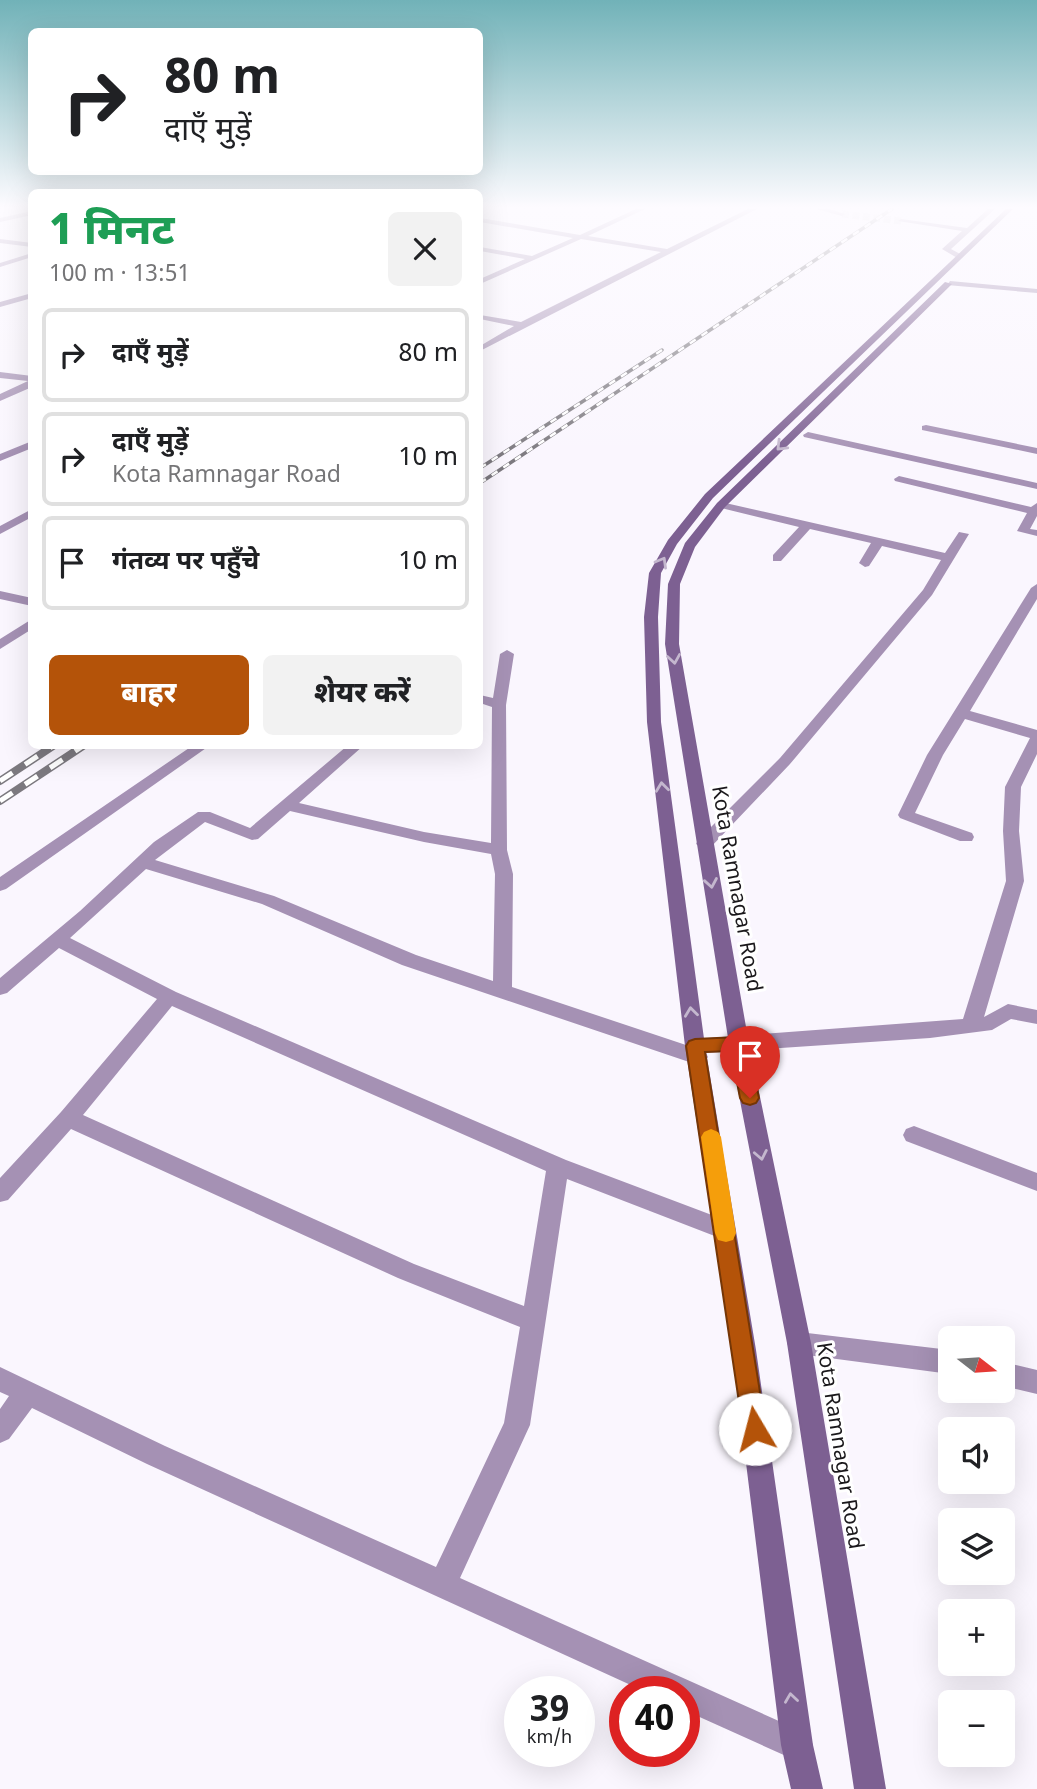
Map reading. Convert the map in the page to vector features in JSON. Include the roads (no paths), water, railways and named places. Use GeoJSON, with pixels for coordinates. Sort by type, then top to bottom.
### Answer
{"type":"FeatureCollection","features":[{"type":"Feature","properties":{"kind":"street"},"geometry":{"type":"LineString","coordinates":[[4,292],[28,296]]}},
{"type":"Feature","properties":{"kind":"street"},"geometry":{"type":"LineString","coordinates":[[483,347],[589,292]]}},
{"type":"Feature","properties":{"kind":"street"},"geometry":{"type":"LineString","coordinates":[[807,1789],[797,1745],[725,1230],[697,1051],[654,722],[651,617],[655,573],[672,543],[709,496],[796,410],[928,292]]}},
{"type":"Feature","properties":{"kind":"street","name":"Kota Ramnagar Road"},"geometry":{"type":"LineString","coordinates":[[870,1789],[799,1343],[739,1044],[704,844],[672,644],[674,584],[689,546],[721,505],[932,292]]}},
{"type":"Feature","properties":{"kind":"street"},"geometry":{"type":"LineString","coordinates":[[0,305],[28,296]]}},
{"type":"Feature","properties":{"kind":"street"},"geometry":{"type":"LineString","coordinates":[[483,318],[522,325]]}},
{"type":"Feature","properties":{"kind":"street"},"geometry":{"type":"LineString","coordinates":[[0,375],[28,380]]}},
{"type":"Feature","properties":{"kind":"street"},"geometry":{"type":"LineString","coordinates":[[0,398],[28,383]]}},
{"type":"Feature","properties":{"kind":"street"},"geometry":{"type":"LineString","coordinates":[[926,428],[1037,451]]}},
{"type":"Feature","properties":{"kind":"street"},"geometry":{"type":"LineString","coordinates":[[808,435],[1037,486]]}},
{"type":"Feature","properties":{"kind":"street"},"geometry":{"type":"LineString","coordinates":[[0,458],[28,446]]}},
{"type":"Feature","properties":{"kind":"street"},"geometry":{"type":"LineString","coordinates":[[899,479],[1036,508],[1023,531],[1037,533]]}},
{"type":"Feature","properties":{"kind":"street"},"geometry":{"type":"LineString","coordinates":[[721,505],[950,558]]}},
{"type":"Feature","properties":{"kind":"street"},"geometry":{"type":"LineString","coordinates":[[0,514],[27,515]]}},
{"type":"Feature","properties":{"kind":"street"},"geometry":{"type":"LineString","coordinates":[[0,531],[27,515]]}},
{"type":"Feature","properties":{"kind":"street"},"geometry":{"type":"LineString","coordinates":[[777,558],[806,526]]}},
{"type":"Feature","properties":{"kind":"street"},"geometry":{"type":"LineString","coordinates":[[704,844],[785,761],[928,592],[963,534]]}},
{"type":"Feature","properties":{"kind":"street"},"geometry":{"type":"LineString","coordinates":[[865,563],[878,542]]}},
{"type":"Feature","properties":{"kind":"street"},"geometry":{"type":"LineString","coordinates":[[966,837],[906,815],[934,755],[1004,646],[1037,587]]}},
{"type":"Feature","properties":{"kind":"street"},"geometry":{"type":"LineString","coordinates":[[0,595],[28,601]]}},
{"type":"Feature","properties":{"kind":"street"},"geometry":{"type":"LineString","coordinates":[[0,645],[28,626]]}},
{"type":"Feature","properties":{"kind":"street"},"geometry":{"type":"LineString","coordinates":[[502,993],[504,874],[499,850],[499,705],[507,654]]}},
{"type":"Feature","properties":{"kind":"street"},"geometry":{"type":"LineString","coordinates":[[483,700],[499,705]]}},
{"type":"Feature","properties":{"kind":"street"},"geometry":{"type":"LineString","coordinates":[[960,713],[1037,737],[1013,787],[1011,831],[1015,881],[971,1026]]}},
{"type":"Feature","properties":{"kind":"street"},"geometry":{"type":"LineString","coordinates":[[0,885],[197,749]]}},
{"type":"Feature","properties":{"kind":"street"},"geometry":{"type":"LineString","coordinates":[[0,988],[143,862],[204,815],[252,835],[351,749]]}},
{"type":"Feature","properties":{"kind":"street"},"geometry":{"type":"LineString","coordinates":[[286,805],[424,837],[499,850]]}},
{"type":"Feature","properties":{"kind":"street"},"geometry":{"type":"LineString","coordinates":[[143,862],[268,900],[410,961],[502,993],[697,1051],[739,1044],[971,1026],[992,1023],[1008,1011],[1037,1017]]}},
{"type":"Feature","properties":{"kind":"street"},"geometry":{"type":"LineString","coordinates":[[57,939],[169,998],[237,1024],[558,1166],[725,1230]]}},
{"type":"Feature","properties":{"kind":"street"},"geometry":{"type":"LineString","coordinates":[[0,1193],[68,1118],[169,998]]}},
{"type":"Feature","properties":{"kind":"street"},"geometry":{"type":"LineString","coordinates":[[68,1118],[406,1271],[535,1322]]}},
{"type":"Feature","properties":{"kind":"street"},"geometry":{"type":"LineString","coordinates":[[914,1135],[1037,1182]]}},
{"type":"Feature","properties":{"kind":"street"},"geometry":{"type":"LineString","coordinates":[[442,1585],[517,1426],[558,1166]]}},
{"type":"Feature","properties":{"kind":"street"},"geometry":{"type":"LineString","coordinates":[[799,1343],[938,1360]]}},
{"type":"Feature","properties":{"kind":"street"},"geometry":{"type":"LineString","coordinates":[[1015,1377],[1037,1382]]}},
{"type":"Feature","properties":{"kind":"street"},"geometry":{"type":"LineString","coordinates":[[0,1379],[156,1455],[644,1676]]}},
{"type":"Feature","properties":{"kind":"street"},"geometry":{"type":"LineString","coordinates":[[0,1430],[28,1392]]}},
{"type":"Feature","properties":{"kind":"street"},"geometry":{"type":"LineString","coordinates":[[700,1701],[797,1745]]}},
{"type":"Feature","properties":{"kind":"railway"},"geometry":{"type":"LineString","coordinates":[[483,481],[766,292]]}},
{"type":"Feature","properties":{"kind":"railway"},"geometry":{"type":"LineString","coordinates":[[483,466],[662,350]]}},
{"type":"Feature","properties":{"kind":"railway"},"geometry":{"type":"LineString","coordinates":[[0,781],[48,749]]}},
{"type":"Feature","properties":{"kind":"railway"},"geometry":{"type":"LineString","coordinates":[[0,801],[78,749]]}}]}
